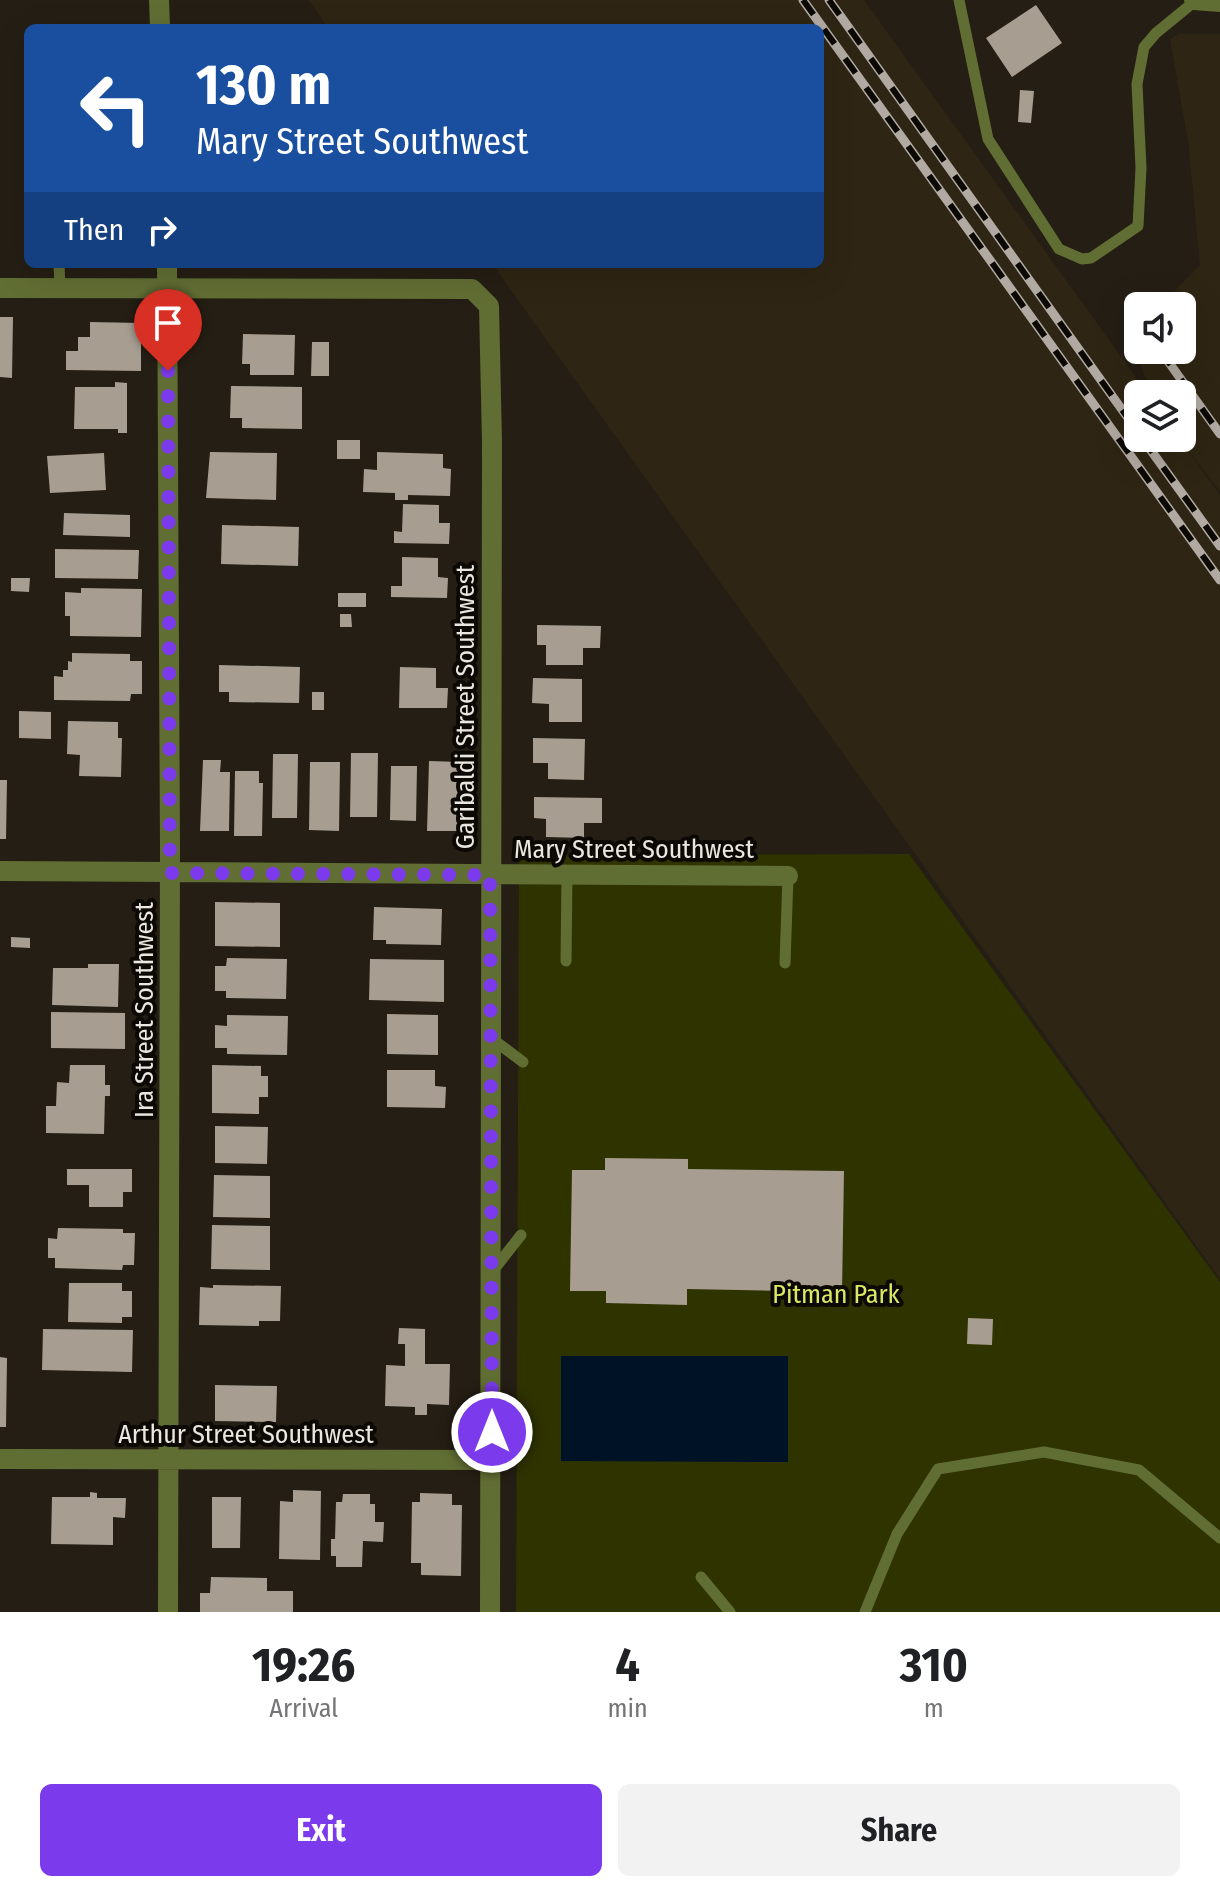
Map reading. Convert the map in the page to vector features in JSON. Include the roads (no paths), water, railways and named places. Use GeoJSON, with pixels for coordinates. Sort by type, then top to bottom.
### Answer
{"type":"FeatureCollection","features":[{"type":"Feature","properties":{"kind":"street"},"geometry":{"type":"LineString","coordinates":[[159,0],[160,24]]}},
{"type":"Feature","properties":{"kind":"street"},"geometry":{"type":"LineString","coordinates":[[1194,1],[1220,2]]}},
{"type":"Feature","properties":{"kind":"street","name":"Ira Street Southwest"},"geometry":{"type":"LineString","coordinates":[[167,268],[170,873],[168,1612]]}},
{"type":"Feature","properties":{"kind":"street"},"geometry":{"type":"LineString","coordinates":[[0,288],[167,288]]}},
{"type":"Feature","properties":{"kind":"street","name":"Garibaldi Street Southwest"},"geometry":{"type":"LineString","coordinates":[[167,288],[472,289],[489,306],[492,443],[490,1612]]}},
{"type":"Feature","properties":{"kind":"street","name":"Mary Street Southwest"},"geometry":{"type":"LineString","coordinates":[[0,871],[788,876]]}},
{"type":"Feature","properties":{"kind":"street","name":"Arthur Street Southwest"},"geometry":{"type":"LineString","coordinates":[[0,1459],[492,1460]]}},
{"type":"Feature","properties":{"kind":"lane"},"geometry":{"type":"LineString","coordinates":[[959,0],[988,139],[1059,249],[1082,259],[1091,258],[1138,226],[1141,168],[1137,84],[1144,47],[1194,1]]}},
{"type":"Feature","properties":{"kind":"lane"},"geometry":{"type":"LineString","coordinates":[[59,268],[60,288]]}},
{"type":"Feature","properties":{"kind":"lane"},"geometry":{"type":"LineString","coordinates":[[566,961],[567,875]]}},
{"type":"Feature","properties":{"kind":"lane"},"geometry":{"type":"LineString","coordinates":[[785,963],[788,876]]}},
{"type":"Feature","properties":{"kind":"lane"},"geometry":{"type":"LineString","coordinates":[[491,1037],[523,1062]]}},
{"type":"Feature","properties":{"kind":"lane"},"geometry":{"type":"LineString","coordinates":[[491,1272],[521,1235]]}},
{"type":"Feature","properties":{"kind":"lane"},"geometry":{"type":"LineString","coordinates":[[865,1612],[897,1534],[938,1469],[1044,1452],[1139,1470],[1220,1538]]}},
{"type":"Feature","properties":{"kind":"lane"},"geometry":{"type":"LineString","coordinates":[[701,1577],[730,1612]]}},
{"type":"Feature","properties":{"kind":"water"},"geometry":{"type":"Polygon","coordinates":[[[561,1356],[788,1356],[788,1462],[561,1461],[561,1356]]]}},
{"type":"Feature","properties":{"kind":"railway"},"geometry":{"type":"LineString","coordinates":[[803,0],[820,24]]}},
{"type":"Feature","properties":{"kind":"railway"},"geometry":{"type":"LineString","coordinates":[[829,0],[1124,412]]}},
{"type":"Feature","properties":{"kind":"railway"},"geometry":{"type":"LineString","coordinates":[[824,29],[1220,580]]}},
{"type":"Feature","properties":{"kind":"railway"},"geometry":{"type":"LineString","coordinates":[[1170,364],[1220,434]]}},
{"type":"Feature","properties":{"kind":"railway"},"geometry":{"type":"LineString","coordinates":[[1152,452],[1220,546]]}},
{"type":"Feature","properties":{"kind":"park label","name":"Pitman Park"},"geometry":{"type":"Point","coordinates":[836,1294]}}]}
